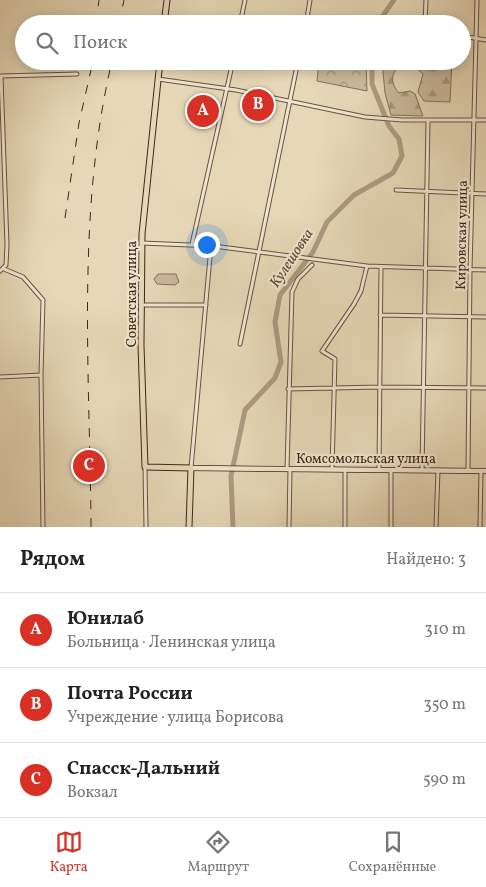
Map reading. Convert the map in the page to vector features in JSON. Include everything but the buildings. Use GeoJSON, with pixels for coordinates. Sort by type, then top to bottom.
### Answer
{"type":"FeatureCollection","features":[{"type":"Feature","properties":{"kind":"main road"},"geometry":{"type":"LineString","coordinates":[[165,15],[167,0]]}},
{"type":"Feature","properties":{"kind":"main road","name":"Советская улица"},"geometry":{"type":"LineString","coordinates":[[145,467],[142,243],[159,70]]}},
{"type":"Feature","properties":{"kind":"main road"},"geometry":{"type":"LineString","coordinates":[[145,467],[191,468],[189,527]]}},
{"type":"Feature","properties":{"kind":"main road","name":"Комсомольская улица"},"geometry":{"type":"LineString","coordinates":[[191,468],[484,471]]}},
{"type":"Feature","properties":{"kind":"street"},"geometry":{"type":"LineString","coordinates":[[242,15],[245,0]]}},
{"type":"Feature","properties":{"kind":"street"},"geometry":{"type":"LineString","coordinates":[[308,15],[310,0]]}},
{"type":"Feature","properties":{"kind":"street"},"geometry":{"type":"LineString","coordinates":[[426,0],[426,15]]}},
{"type":"Feature","properties":{"kind":"street","name":"Кировская улица"},"geometry":{"type":"LineString","coordinates":[[468,470],[470,270],[477,0]]}},
{"type":"Feature","properties":{"kind":"street"},"geometry":{"type":"LineString","coordinates":[[471,37],[486,40]]}},
{"type":"Feature","properties":{"kind":"street"},"geometry":{"type":"LineString","coordinates":[[192,244],[231,70]]}},
{"type":"Feature","properties":{"kind":"street"},"geometry":{"type":"LineString","coordinates":[[240,344],[296,70]]}},
{"type":"Feature","properties":{"kind":"street"},"geometry":{"type":"LineString","coordinates":[[43,527],[41,376],[43,300],[23,277],[2,270],[7,245],[1,76],[77,74]]}},
{"type":"Feature","properties":{"kind":"street"},"geometry":{"type":"LineString","coordinates":[[158,79],[227,89],[374,118],[428,121],[486,120]]}},
{"type":"Feature","properties":{"kind":"street"},"geometry":{"type":"LineString","coordinates":[[422,470],[428,121]]}},
{"type":"Feature","properties":{"kind":"street"},"geometry":{"type":"LineString","coordinates":[[396,190],[486,194]]}},
{"type":"Feature","properties":{"kind":"street"},"geometry":{"type":"LineString","coordinates":[[142,243],[192,244],[367,266],[486,270]]}},
{"type":"Feature","properties":{"kind":"street"},"geometry":{"type":"LineString","coordinates":[[191,468],[211,246]]}},
{"type":"Feature","properties":{"kind":"street"},"geometry":{"type":"LineString","coordinates":[[289,527],[288,389],[292,290],[298,279],[312,265]]}},
{"type":"Feature","properties":{"kind":"street"},"geometry":{"type":"LineString","coordinates":[[332,469],[334,359],[322,351],[361,291],[367,266]]}},
{"type":"Feature","properties":{"kind":"street"},"geometry":{"type":"LineString","coordinates":[[379,469],[381,267]]}},
{"type":"Feature","properties":{"kind":"street"},"geometry":{"type":"LineString","coordinates":[[142,305],[206,305]]}},
{"type":"Feature","properties":{"kind":"street"},"geometry":{"type":"LineString","coordinates":[[380,315],[486,317]]}},
{"type":"Feature","properties":{"kind":"street"},"geometry":{"type":"LineString","coordinates":[[0,377],[41,376]]}},
{"type":"Feature","properties":{"kind":"street"},"geometry":{"type":"LineString","coordinates":[[288,389],[380,386],[486,388]]}},
{"type":"Feature","properties":{"kind":"street","name":"Советская улица"},"geometry":{"type":"LineString","coordinates":[[145,467],[146,527]]}},
{"type":"Feature","properties":{"kind":"street"},"geometry":{"type":"LineString","coordinates":[[345,469],[345,527]]}},
{"type":"Feature","properties":{"kind":"street"},"geometry":{"type":"LineString","coordinates":[[391,469],[391,527]]}},
{"type":"Feature","properties":{"kind":"street"},"geometry":{"type":"LineString","coordinates":[[436,527],[438,470]]}},
{"type":"Feature","properties":{"kind":"street"},"geometry":{"type":"LineString","coordinates":[[480,527],[484,471]]}},
{"type":"Feature","properties":{"kind":"green space"},"geometry":{"type":"Polygon","coordinates":[[[318,70],[366,70],[367,91],[317,81],[318,70]]]}},
{"type":"Feature","properties":{"kind":"green space"},"geometry":{"type":"Polygon","coordinates":[[[383,70],[396,70],[393,79],[394,86],[399,93],[410,91],[415,94],[423,116],[391,115],[385,93],[383,70]]]}},
{"type":"Feature","properties":{"kind":"green space"},"geometry":{"type":"Polygon","coordinates":[[[418,70],[452,70],[450,102],[424,101],[418,92],[423,74],[418,70]]]}},
{"type":"Feature","properties":{"kind":"green space"},"geometry":{"type":"Polygon","coordinates":[[[158,274],[176,274],[179,282],[175,285],[157,284],[154,279],[158,274]]]}},
{"type":"Feature","properties":{"kind":"waterway","name":"Кулешовка"},"geometry":{"type":"LineString","coordinates":[[383,15],[394,0]]}},
{"type":"Feature","properties":{"kind":"waterway","name":"Кулешовка"},"geometry":{"type":"LineString","coordinates":[[233,527],[231,476],[245,410],[275,378],[281,362],[275,322],[280,295],[313,252],[327,222],[354,195],[393,173],[402,156],[399,139],[389,126],[372,84],[372,70]]}},
{"type":"Feature","properties":{"kind":"railway"},"geometry":{"type":"LineString","coordinates":[[97,15],[99,0]]}},
{"type":"Feature","properties":{"kind":"railway"},"geometry":{"type":"LineString","coordinates":[[121,15],[124,0]]}},
{"type":"Feature","properties":{"kind":"railway"},"geometry":{"type":"LineString","coordinates":[[65,218],[79,123],[91,70]]}},
{"type":"Feature","properties":{"kind":"railway"},"geometry":{"type":"LineString","coordinates":[[91,527],[88,352],[89,234],[93,176],[110,70]]}},
{"type":"Feature","properties":{"kind":"place","name":"Почта России"},"geometry":{"type":"Point","coordinates":[258,105]}},
{"type":"Feature","properties":{"kind":"place","name":"Юнилаб"},"geometry":{"type":"Point","coordinates":[203,111]}},
{"type":"Feature","properties":{"kind":"place","name":"Спасск-Дальний"},"geometry":{"type":"Point","coordinates":[89,466]}}]}
